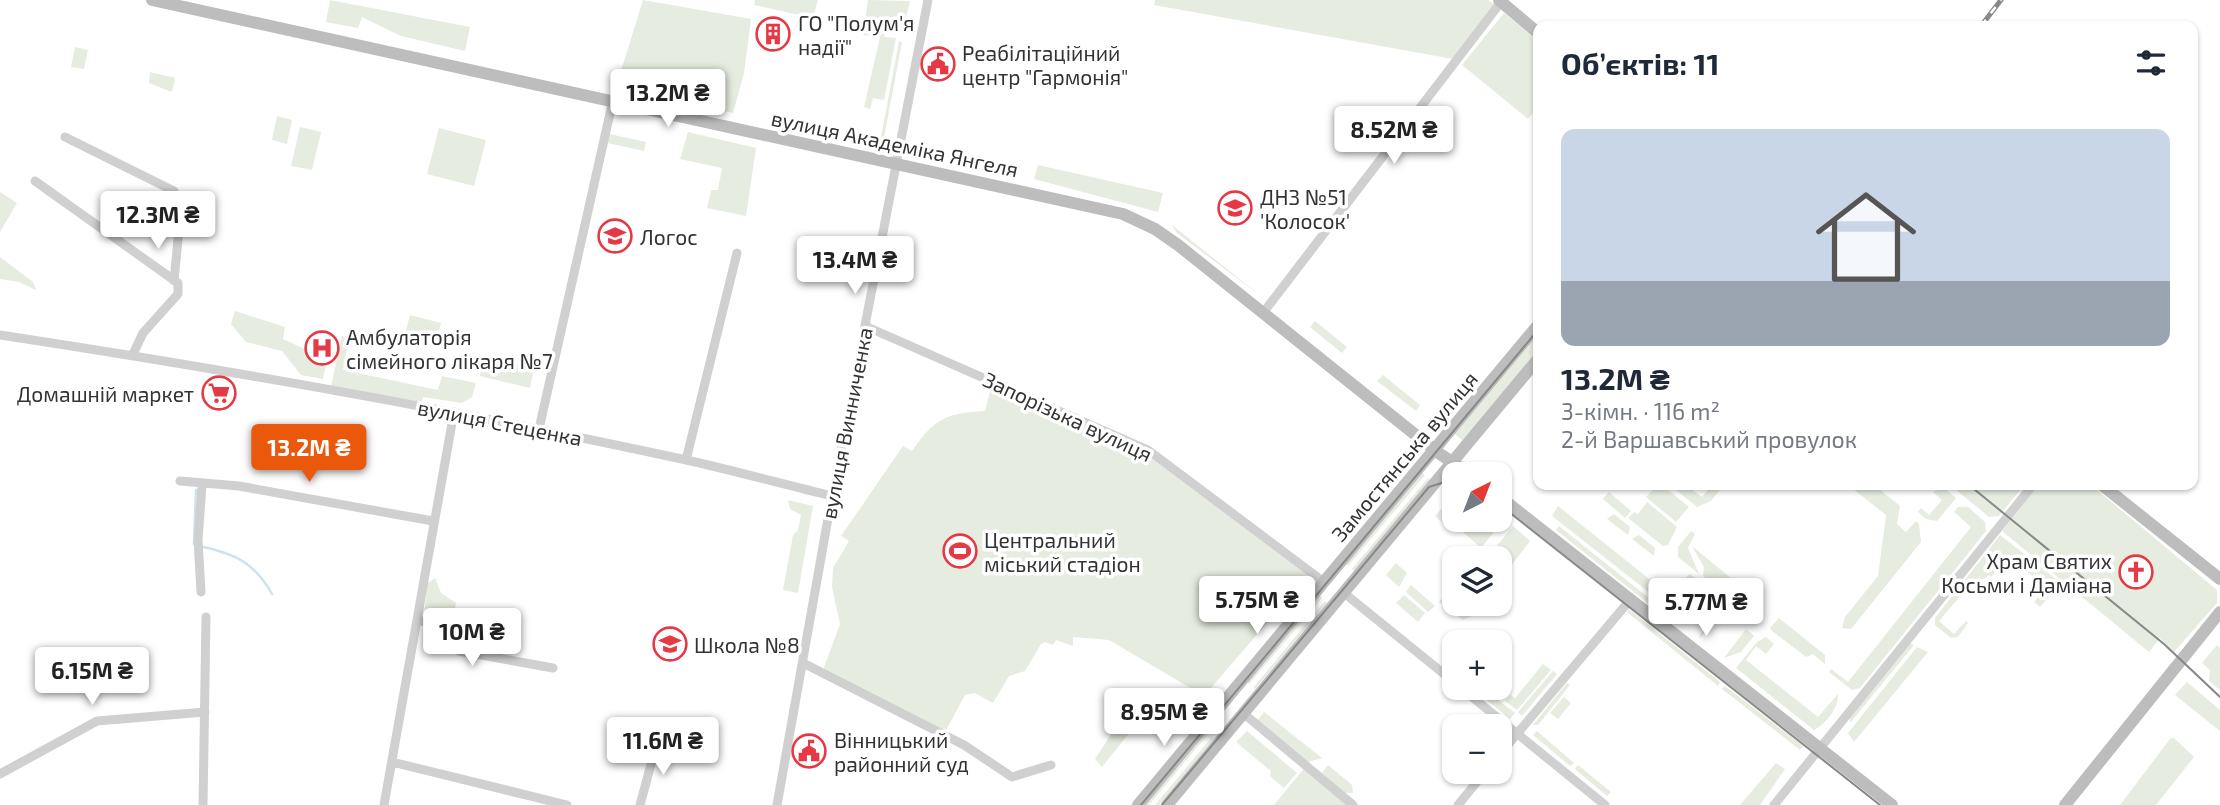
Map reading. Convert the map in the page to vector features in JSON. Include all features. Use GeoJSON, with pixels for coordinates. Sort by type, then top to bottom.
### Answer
{"type":"FeatureCollection","features":[{"type":"Feature","properties":{"kind":"main road","name":"вулиця Академіка Янгеля"},"geometry":{"type":"LineString","coordinates":[[152,0],[1103,208],[1140,221],[1178,245],[1434,450],[1453,462]]}},
{"type":"Feature","properties":{"kind":"main road"},"geometry":{"type":"LineString","coordinates":[[1500,1],[1533,29]]}},
{"type":"Feature","properties":{"kind":"main road","name":"Замостянська вулиця"},"geometry":{"type":"LineString","coordinates":[[1138,805],[1533,331]]}},
{"type":"Feature","properties":{"kind":"main road","name":"Замостянська вулиця"},"geometry":{"type":"LineString","coordinates":[[1453,462],[1533,365]]}},
{"type":"Feature","properties":{"kind":"main road","name":"Замостянська вулиця"},"geometry":{"type":"LineString","coordinates":[[1167,805],[1442,475]]}},
{"type":"Feature","properties":{"kind":"main road"},"geometry":{"type":"LineString","coordinates":[[2108,490],[2220,579]]}},
{"type":"Feature","properties":{"kind":"main road"},"geometry":{"type":"LineString","coordinates":[[1512,507],[1892,805]]}},
{"type":"Feature","properties":{"kind":"main road"},"geometry":{"type":"LineString","coordinates":[[2065,805],[2220,612]]}},
{"type":"Feature","properties":{"kind":"street","name":"вулиця Винниченка"},"geometry":{"type":"LineString","coordinates":[[778,805],[832,496],[928,0]]}},
{"type":"Feature","properties":{"kind":"street"},"geometry":{"type":"LineString","coordinates":[[1263,313],[1500,1]]}},
{"type":"Feature","properties":{"kind":"street"},"geometry":{"type":"LineString","coordinates":[[539,429],[613,100]]}},
{"type":"Feature","properties":{"kind":"street"},"geometry":{"type":"LineString","coordinates":[[65,137],[174,191],[181,208],[174,281]]}},
{"type":"Feature","properties":{"kind":"street"},"geometry":{"type":"LineString","coordinates":[[34,181],[178,283],[178,294],[142,333],[133,354]]}},
{"type":"Feature","properties":{"kind":"street"},"geometry":{"type":"LineString","coordinates":[[685,460],[737,253]]}},
{"type":"Feature","properties":{"kind":"street","name":"Запорізька вулиця"},"geometry":{"type":"LineString","coordinates":[[865,326],[1148,450],[1324,582]]}},
{"type":"Feature","properties":{"kind":"street","name":"вулиця Стеценка"},"geometry":{"type":"LineString","coordinates":[[0,335],[133,354],[454,412],[685,460],[832,496]]}},
{"type":"Feature","properties":{"kind":"street"},"geometry":{"type":"LineString","coordinates":[[384,805],[454,412]]}},
{"type":"Feature","properties":{"kind":"street"},"geometry":{"type":"LineString","coordinates":[[180,481],[202,485],[212,482],[239,486],[433,521]]}},
{"type":"Feature","properties":{"kind":"street"},"geometry":{"type":"LineString","coordinates":[[201,592],[198,545],[202,485]]}},
{"type":"Feature","properties":{"kind":"street"},"geometry":{"type":"LineString","coordinates":[[1773,805],[2029,490]]}},
{"type":"Feature","properties":{"kind":"street"},"geometry":{"type":"LineString","coordinates":[[1344,593],[1442,672]]}},
{"type":"Feature","properties":{"kind":"street"},"geometry":{"type":"LineString","coordinates":[[1512,740],[1630,600]]}},
{"type":"Feature","properties":{"kind":"street"},"geometry":{"type":"LineString","coordinates":[[203,805],[206,617]]}},
{"type":"Feature","properties":{"kind":"street"},"geometry":{"type":"LineString","coordinates":[[417,620],[456,628],[461,637],[459,651],[553,668]]}},
{"type":"Feature","properties":{"kind":"street"},"geometry":{"type":"LineString","coordinates":[[803,663],[964,745],[1012,777],[1051,765]]}},
{"type":"Feature","properties":{"kind":"street"},"geometry":{"type":"LineString","coordinates":[[1476,700],[1605,805]]}},
{"type":"Feature","properties":{"kind":"street"},"geometry":{"type":"LineString","coordinates":[[0,774],[97,721],[205,712]]}},
{"type":"Feature","properties":{"kind":"street"},"geometry":{"type":"LineString","coordinates":[[1243,713],[1353,805]]}},
{"type":"Feature","properties":{"kind":"street"},"geometry":{"type":"LineString","coordinates":[[640,805],[657,742]]}},
{"type":"Feature","properties":{"kind":"street"},"geometry":{"type":"LineString","coordinates":[[393,762],[567,805]]}},
{"type":"Feature","properties":{"kind":"street"},"geometry":{"type":"LineString","coordinates":[[1458,805],[1475,784]]}},
{"type":"Feature","properties":{"kind":"shaded area"},"geometry":{"type":"Polygon","coordinates":[[[330,0],[470,27],[465,51],[401,36],[362,17],[358,28],[326,22],[330,0]]]}},
{"type":"Feature","properties":{"kind":"shaded area"},"geometry":{"type":"Polygon","coordinates":[[[643,0],[751,19],[744,73],[733,113],[616,87],[643,0]]]}},
{"type":"Feature","properties":{"kind":"shaded area"},"geometry":{"type":"Polygon","coordinates":[[[755,0],[818,0],[813,18],[754,5],[755,0]]]}},
{"type":"Feature","properties":{"kind":"shaded area"},"geometry":{"type":"Polygon","coordinates":[[[868,0],[910,1],[902,33],[886,30],[884,37],[896,38],[884,100],[873,98],[870,109],[864,107],[880,37],[863,35],[868,0]]]}},
{"type":"Feature","properties":{"kind":"shaded area"},"geometry":{"type":"Polygon","coordinates":[[[1155,0],[1488,0],[1494,4],[1453,59],[1154,5],[1155,0]]]}},
{"type":"Feature","properties":{"kind":"shaded area"},"geometry":{"type":"Polygon","coordinates":[[[1504,13],[1533,37],[1533,112],[1528,119],[1462,65],[1504,13]]]}},
{"type":"Feature","properties":{"kind":"shaded area"},"geometry":{"type":"Polygon","coordinates":[[[899,41],[902,42],[884,138],[881,137],[899,41]]]}},
{"type":"Feature","properties":{"kind":"shaded area"},"geometry":{"type":"Polygon","coordinates":[[[75,47],[88,50],[84,69],[71,67],[75,47]]]}},
{"type":"Feature","properties":{"kind":"shaded area"},"geometry":{"type":"Polygon","coordinates":[[[150,72],[175,78],[172,92],[149,83],[150,72]]]}},
{"type":"Feature","properties":{"kind":"shaded area"},"geometry":{"type":"Polygon","coordinates":[[[277,116],[292,120],[287,144],[272,140],[277,116]]]}},
{"type":"Feature","properties":{"kind":"shaded area"},"geometry":{"type":"Polygon","coordinates":[[[300,127],[321,132],[312,170],[291,166],[300,127]]]}},
{"type":"Feature","properties":{"kind":"shaded area"},"geometry":{"type":"Polygon","coordinates":[[[439,128],[486,140],[474,186],[427,174],[439,128]]]}},
{"type":"Feature","properties":{"kind":"shaded area"},"geometry":{"type":"Polygon","coordinates":[[[688,132],[756,148],[746,216],[707,208],[711,190],[718,190],[722,168],[680,159],[688,132]]]}},
{"type":"Feature","properties":{"kind":"shaded area"},"geometry":{"type":"Polygon","coordinates":[[[605,133],[646,142],[644,151],[603,142],[605,133]]]}},
{"type":"Feature","properties":{"kind":"shaded area"},"geometry":{"type":"Polygon","coordinates":[[[1038,165],[1163,193],[1158,212],[1034,179],[1038,165]]]}},
{"type":"Feature","properties":{"kind":"shaded area"},"geometry":{"type":"Polygon","coordinates":[[[0,192],[17,203],[0,232],[0,192]]]}},
{"type":"Feature","properties":{"kind":"shaded area"},"geometry":{"type":"Polygon","coordinates":[[[1172,225],[1262,297],[1177,233],[1172,225]]]}},
{"type":"Feature","properties":{"kind":"shaded area"},"geometry":{"type":"Polygon","coordinates":[[[0,257],[33,282],[36,290],[19,282],[0,279],[0,257]]]}},
{"type":"Feature","properties":{"kind":"shaded area"},"geometry":{"type":"Polygon","coordinates":[[[235,311],[285,327],[283,339],[307,350],[328,354],[323,379],[301,375],[282,351],[246,342],[231,324],[235,311]]]}},
{"type":"Feature","properties":{"kind":"shaded area"},"geometry":{"type":"Polygon","coordinates":[[[410,315],[441,323],[435,346],[404,338],[410,315]]]}},
{"type":"Feature","properties":{"kind":"shaded area"},"geometry":{"type":"Polygon","coordinates":[[[1315,321],[1347,347],[1342,353],[1310,327],[1315,321]]]}},
{"type":"Feature","properties":{"kind":"shaded area"},"geometry":{"type":"Polygon","coordinates":[[[342,336],[349,338],[343,370],[438,390],[442,376],[476,383],[472,397],[462,403],[423,397],[422,402],[331,386],[342,336]]]}},
{"type":"Feature","properties":{"kind":"shaded area"},"geometry":{"type":"Polygon","coordinates":[[[1533,341],[1533,357],[1463,441],[1455,434],[1533,341]]]}},
{"type":"Feature","properties":{"kind":"shaded area"},"geometry":{"type":"Polygon","coordinates":[[[484,356],[534,368],[530,388],[480,376],[484,356]]]}},
{"type":"Feature","properties":{"kind":"shaded area"},"geometry":{"type":"Polygon","coordinates":[[[1383,375],[1420,405],[1416,411],[1377,381],[1383,375]]]}},
{"type":"Feature","properties":{"kind":"shaded area"},"geometry":{"type":"Polygon","coordinates":[[[992,384],[1146,454],[1308,575],[1204,696],[1109,640],[1073,637],[1073,646],[1056,640],[1053,645],[1045,642],[1041,644],[1025,671],[1009,676],[993,703],[975,693],[965,695],[945,732],[823,670],[840,624],[832,587],[833,568],[849,541],[841,536],[903,446],[912,451],[934,425],[951,416],[985,411],[992,384]]]}},
{"type":"Feature","properties":{"kind":"shaded area"},"geometry":{"type":"Polygon","coordinates":[[[1422,473],[1425,475],[1348,566],[1346,564],[1422,473]]]}},
{"type":"Feature","properties":{"kind":"shaded area"},"geometry":{"type":"Polygon","coordinates":[[[1428,478],[1430,480],[1354,571],[1352,569],[1428,478]]]}},
{"type":"Feature","properties":{"kind":"shaded area"},"geometry":{"type":"Polygon","coordinates":[[[1652,490],[1668,490],[1689,507],[1676,522],[1646,497],[1652,490]]]}},
{"type":"Feature","properties":{"kind":"shaded area"},"geometry":{"type":"Polygon","coordinates":[[[1676,490],[1693,490],[1702,497],[1708,490],[1720,490],[1711,501],[1697,507],[1676,490]]]}},
{"type":"Feature","properties":{"kind":"shaded area"},"geometry":{"type":"Polygon","coordinates":[[[1854,490],[1880,490],[1900,506],[1897,524],[1906,532],[1916,521],[1919,524],[1921,542],[1851,629],[1842,628],[1845,617],[1878,576],[1886,515],[1854,490]]]}},
{"type":"Feature","properties":{"kind":"shaded area"},"geometry":{"type":"Polygon","coordinates":[[[1947,490],[1956,498],[1937,521],[1926,519],[1918,512],[1921,508],[1929,515],[1942,500],[1933,492],[1947,490]]]}},
{"type":"Feature","properties":{"kind":"shaded area"},"geometry":{"type":"Polygon","coordinates":[[[1956,490],[2020,490],[1999,516],[1989,517],[1956,490]]]}},
{"type":"Feature","properties":{"kind":"shaded area"},"geometry":{"type":"Polygon","coordinates":[[[2034,490],[2097,490],[2217,590],[2217,603],[2174,652],[2160,638],[2149,652],[2002,531],[2034,490]]]}},
{"type":"Feature","properties":{"kind":"shaded area"},"geometry":{"type":"Polygon","coordinates":[[[1609,492],[1631,511],[1625,518],[1603,499],[1609,492]]]}},
{"type":"Feature","properties":{"kind":"shaded area"},"geometry":{"type":"Polygon","coordinates":[[[788,500],[813,506],[798,593],[783,590],[793,535],[798,530],[801,515],[790,509],[788,500]]]}},
{"type":"Feature","properties":{"kind":"shaded area"},"geometry":{"type":"Polygon","coordinates":[[[1647,502],[1677,527],[1668,545],[1663,546],[1628,518],[1634,512],[1638,514],[1647,502]]]}},
{"type":"Feature","properties":{"kind":"shaded area"},"geometry":{"type":"Polygon","coordinates":[[[1558,506],[1697,620],[1688,623],[1552,516],[1558,506]]]}},
{"type":"Feature","properties":{"kind":"shaded area"},"geometry":{"type":"Polygon","coordinates":[[[1958,507],[1968,507],[1985,522],[1986,531],[1860,688],[1852,690],[1829,672],[1831,669],[1848,682],[1971,527],[1954,512],[1958,507]]]}},
{"type":"Feature","properties":{"kind":"shaded area"},"geometry":{"type":"Polygon","coordinates":[[[1442,508],[1442,522],[1435,516],[1442,508]]]}},
{"type":"Feature","properties":{"kind":"shaded area"},"geometry":{"type":"Polygon","coordinates":[[[1614,514],[1630,527],[1628,535],[1607,519],[1614,514]]]}},
{"type":"Feature","properties":{"kind":"shaded area"},"geometry":{"type":"Polygon","coordinates":[[[1559,526],[1654,602],[1649,604],[1556,530],[1559,526]]]}},
{"type":"Feature","properties":{"kind":"shaded area"},"geometry":{"type":"Polygon","coordinates":[[[1512,527],[1530,541],[1512,564],[1512,546],[1497,546],[1508,532],[1512,532],[1512,527]]]}},
{"type":"Feature","properties":{"kind":"shaded area"},"geometry":{"type":"Polygon","coordinates":[[[1691,531],[1695,534],[1688,548],[1699,574],[1678,557],[1678,547],[1691,531]]]}},
{"type":"Feature","properties":{"kind":"shaded area"},"geometry":{"type":"Polygon","coordinates":[[[1463,532],[1494,532],[1483,546],[1479,546],[1463,532]]]}},
{"type":"Feature","properties":{"kind":"shaded area"},"geometry":{"type":"Polygon","coordinates":[[[1639,535],[1655,548],[1654,556],[1632,539],[1639,535]]]}},
{"type":"Feature","properties":{"kind":"shaded area"},"geometry":{"type":"Polygon","coordinates":[[[2000,535],[2061,583],[2040,607],[2034,602],[2046,587],[2008,556],[1991,577],[1989,575],[1984,579],[1974,580],[1939,621],[1954,634],[1966,621],[1968,623],[1958,637],[1951,638],[1935,625],[1935,618],[2000,535]]]}},
{"type":"Feature","properties":{"kind":"shaded area"},"geometry":{"type":"Polygon","coordinates":[[[1692,546],[1743,588],[1700,638],[1738,588],[1726,578],[1717,588],[1703,576],[1704,567],[1692,546]]]}},
{"type":"Feature","properties":{"kind":"shaded area"},"geometry":{"type":"Polygon","coordinates":[[[1396,563],[1407,573],[1399,587],[1386,575],[1396,563]]]}},
{"type":"Feature","properties":{"kind":"shaded area"},"geometry":{"type":"Polygon","coordinates":[[[1690,574],[1703,585],[1705,590],[1702,595],[1683,580],[1690,574]]]}},
{"type":"Feature","properties":{"kind":"shaded area"},"geometry":{"type":"Polygon","coordinates":[[[435,578],[441,593],[456,603],[453,618],[424,616],[427,584],[435,578]]]}},
{"type":"Feature","properties":{"kind":"shaded area"},"geometry":{"type":"Polygon","coordinates":[[[1411,585],[1435,606],[1428,612],[1406,592],[1411,585]]]}},
{"type":"Feature","properties":{"kind":"shaded area"},"geometry":{"type":"Polygon","coordinates":[[[1404,595],[1425,613],[1418,622],[1396,603],[1404,595]]]}},
{"type":"Feature","properties":{"kind":"shaded area"},"geometry":{"type":"Polygon","coordinates":[[[1320,596],[1322,598],[1249,684],[1247,682],[1320,596]]]}},
{"type":"Feature","properties":{"kind":"shaded area"},"geometry":{"type":"Polygon","coordinates":[[[1325,601],[1327,603],[1255,689],[1253,688],[1325,601]]]}},
{"type":"Feature","properties":{"kind":"shaded area"},"geometry":{"type":"Polygon","coordinates":[[[1629,609],[1720,682],[1718,686],[1627,612],[1629,609]]]}},
{"type":"Feature","properties":{"kind":"shaded area"},"geometry":{"type":"Polygon","coordinates":[[[1779,618],[1825,655],[1825,664],[1813,654],[1806,657],[1772,631],[1770,628],[1779,618]]]}},
{"type":"Feature","properties":{"kind":"shaded area"},"geometry":{"type":"Polygon","coordinates":[[[1746,629],[1754,636],[1741,652],[1724,658],[1746,629]]]}},
{"type":"Feature","properties":{"kind":"shaded area"},"geometry":{"type":"Polygon","coordinates":[[[1766,637],[1774,644],[1766,654],[1756,646],[1746,660],[1818,717],[1838,694],[1831,715],[1814,730],[1736,668],[1757,642],[1766,637]]]}},
{"type":"Feature","properties":{"kind":"shaded area"},"geometry":{"type":"Polygon","coordinates":[[[1909,643],[1914,645],[1850,723],[1850,716],[1909,643]]]}},
{"type":"Feature","properties":{"kind":"shaded area"},"geometry":{"type":"Polygon","coordinates":[[[2217,645],[2220,648],[2220,690],[2209,681],[2210,670],[2202,663],[2217,645]]]}},
{"type":"Feature","properties":{"kind":"shaded area"},"geometry":{"type":"Polygon","coordinates":[[[1917,647],[1928,652],[1854,742],[1848,733],[1917,647]]]}},
{"type":"Feature","properties":{"kind":"shaded area"},"geometry":{"type":"Polygon","coordinates":[[[1543,664],[1551,670],[1517,710],[1505,701],[1512,700],[1512,696],[1515,698],[1543,664]]]}},
{"type":"Feature","properties":{"kind":"shaded area"},"geometry":{"type":"Polygon","coordinates":[[[1553,671],[1557,674],[1522,716],[1518,712],[1553,671]]]}},
{"type":"Feature","properties":{"kind":"shaded area"},"geometry":{"type":"Polygon","coordinates":[[[2187,682],[2220,710],[2220,731],[2175,695],[2187,682]]]}},
{"type":"Feature","properties":{"kind":"shaded area"},"geometry":{"type":"Polygon","coordinates":[[[1567,683],[1570,685],[1538,725],[1533,725],[1567,683]]]}},
{"type":"Feature","properties":{"kind":"shaded area"},"geometry":{"type":"Polygon","coordinates":[[[1725,686],[1803,746],[1800,750],[1722,689],[1725,686]]]}},
{"type":"Feature","properties":{"kind":"shaded area"},"geometry":{"type":"Polygon","coordinates":[[[1564,697],[1571,703],[1558,719],[1550,713],[1564,697]]]}},
{"type":"Feature","properties":{"kind":"shaded area"},"geometry":{"type":"Polygon","coordinates":[[[1487,700],[1498,700],[1515,713],[1512,717],[1512,714],[1504,714],[1487,700]]]}},
{"type":"Feature","properties":{"kind":"shaded area"},"geometry":{"type":"Polygon","coordinates":[[[1126,701],[1142,717],[1102,767],[1095,759],[1119,722],[1114,716],[1126,701]]]}},
{"type":"Feature","properties":{"kind":"shaded area"},"geometry":{"type":"Polygon","coordinates":[[[1264,712],[1322,758],[1308,762],[1257,721],[1264,712]]]}},
{"type":"Feature","properties":{"kind":"shaded area"},"geometry":{"type":"Polygon","coordinates":[[[1247,731],[1297,773],[1284,788],[1270,776],[1271,771],[1236,742],[1247,731]]]}},
{"type":"Feature","properties":{"kind":"shaded area"},"geometry":{"type":"Polygon","coordinates":[[[1537,731],[1574,763],[1570,766],[1533,735],[1537,731]]]}},
{"type":"Feature","properties":{"kind":"shaded area"},"geometry":{"type":"Polygon","coordinates":[[[1206,732],[1208,734],[1149,805],[1145,805],[1206,732]]]}},
{"type":"Feature","properties":{"kind":"shaded area"},"geometry":{"type":"Polygon","coordinates":[[[1212,737],[1214,739],[1159,805],[1155,805],[1212,737]]]}},
{"type":"Feature","properties":{"kind":"shaded area"},"geometry":{"type":"Polygon","coordinates":[[[2174,738],[2194,757],[2156,805],[2120,805],[2170,739],[2174,738]]]}},
{"type":"Feature","properties":{"kind":"shaded area"},"geometry":{"type":"Polygon","coordinates":[[[1776,763],[1785,769],[1760,805],[1740,805],[1776,763]]]}},
{"type":"Feature","properties":{"kind":"shaded area"},"geometry":{"type":"Polygon","coordinates":[[[1328,765],[1352,785],[1353,793],[1345,793],[1322,773],[1328,765]]]}},
{"type":"Feature","properties":{"kind":"shaded area"},"geometry":{"type":"Polygon","coordinates":[[[1578,765],[1611,792],[1607,796],[1575,769],[1578,765]]]}},
{"type":"Feature","properties":{"kind":"shaded area"},"geometry":{"type":"Polygon","coordinates":[[[1306,766],[1353,805],[1274,805],[1306,766]]]}},
{"type":"Feature","properties":{"kind":"waterway"},"geometry":{"type":"LineString","coordinates":[[194,544],[196,490]]}},
{"type":"Feature","properties":{"kind":"waterway"},"geometry":{"type":"LineString","coordinates":[[200,546],[242,561],[258,574],[272,594]]}},
{"type":"Feature","properties":{"kind":"tram line"},"geometry":{"type":"LineString","coordinates":[[1141,805],[1533,336]]}},
{"type":"Feature","properties":{"kind":"tram line"},"geometry":{"type":"LineString","coordinates":[[1162,805],[1429,487],[1442,483]]}},
{"type":"Feature","properties":{"kind":"tram line"},"geometry":{"type":"LineString","coordinates":[[1975,490],[2164,644],[2220,697]]}},
{"type":"Feature","properties":{"kind":"tram line"},"geometry":{"type":"LineString","coordinates":[[1512,514],[1880,805]]}},
{"type":"Feature","properties":{"kind":"railway"},"geometry":{"type":"LineString","coordinates":[[1985,21],[2001,0]]}},
{"type":"Feature","properties":{"kind":"place","name":"ГО \"Полум'я надії\""},"geometry":{"type":"Point","coordinates":[773,34]}},
{"type":"Feature","properties":{"kind":"place","name":"Реабілітаційний центр \"Гармонія\""},"geometry":{"type":"Point","coordinates":[938,64]}},
{"type":"Feature","properties":{"kind":"place","name":"ДНЗ №51 'Колосок'"},"geometry":{"type":"Point","coordinates":[1235,208]}},
{"type":"Feature","properties":{"kind":"place","name":"Логос"},"geometry":{"type":"Point","coordinates":[615,236]}},
{"type":"Feature","properties":{"kind":"place","name":"Амбулаторія сімейного лікаря №7"},"geometry":{"type":"Point","coordinates":[322,348]}},
{"type":"Feature","properties":{"kind":"place","name":"Домашній маркет"},"geometry":{"type":"Point","coordinates":[219,393]}},
{"type":"Feature","properties":{"kind":"place","name":"Центральний міський стадіон"},"geometry":{"type":"Point","coordinates":[960,551]}},
{"type":"Feature","properties":{"kind":"place","name":"Храм Святих Косьми і Даміана"},"geometry":{"type":"Point","coordinates":[2136,572]}},
{"type":"Feature","properties":{"kind":"place","name":"Школа №8"},"geometry":{"type":"Point","coordinates":[670,644]}},
{"type":"Feature","properties":{"kind":"place","name":"Вінницький районний суд"},"geometry":{"type":"Point","coordinates":[809,751]}}]}
